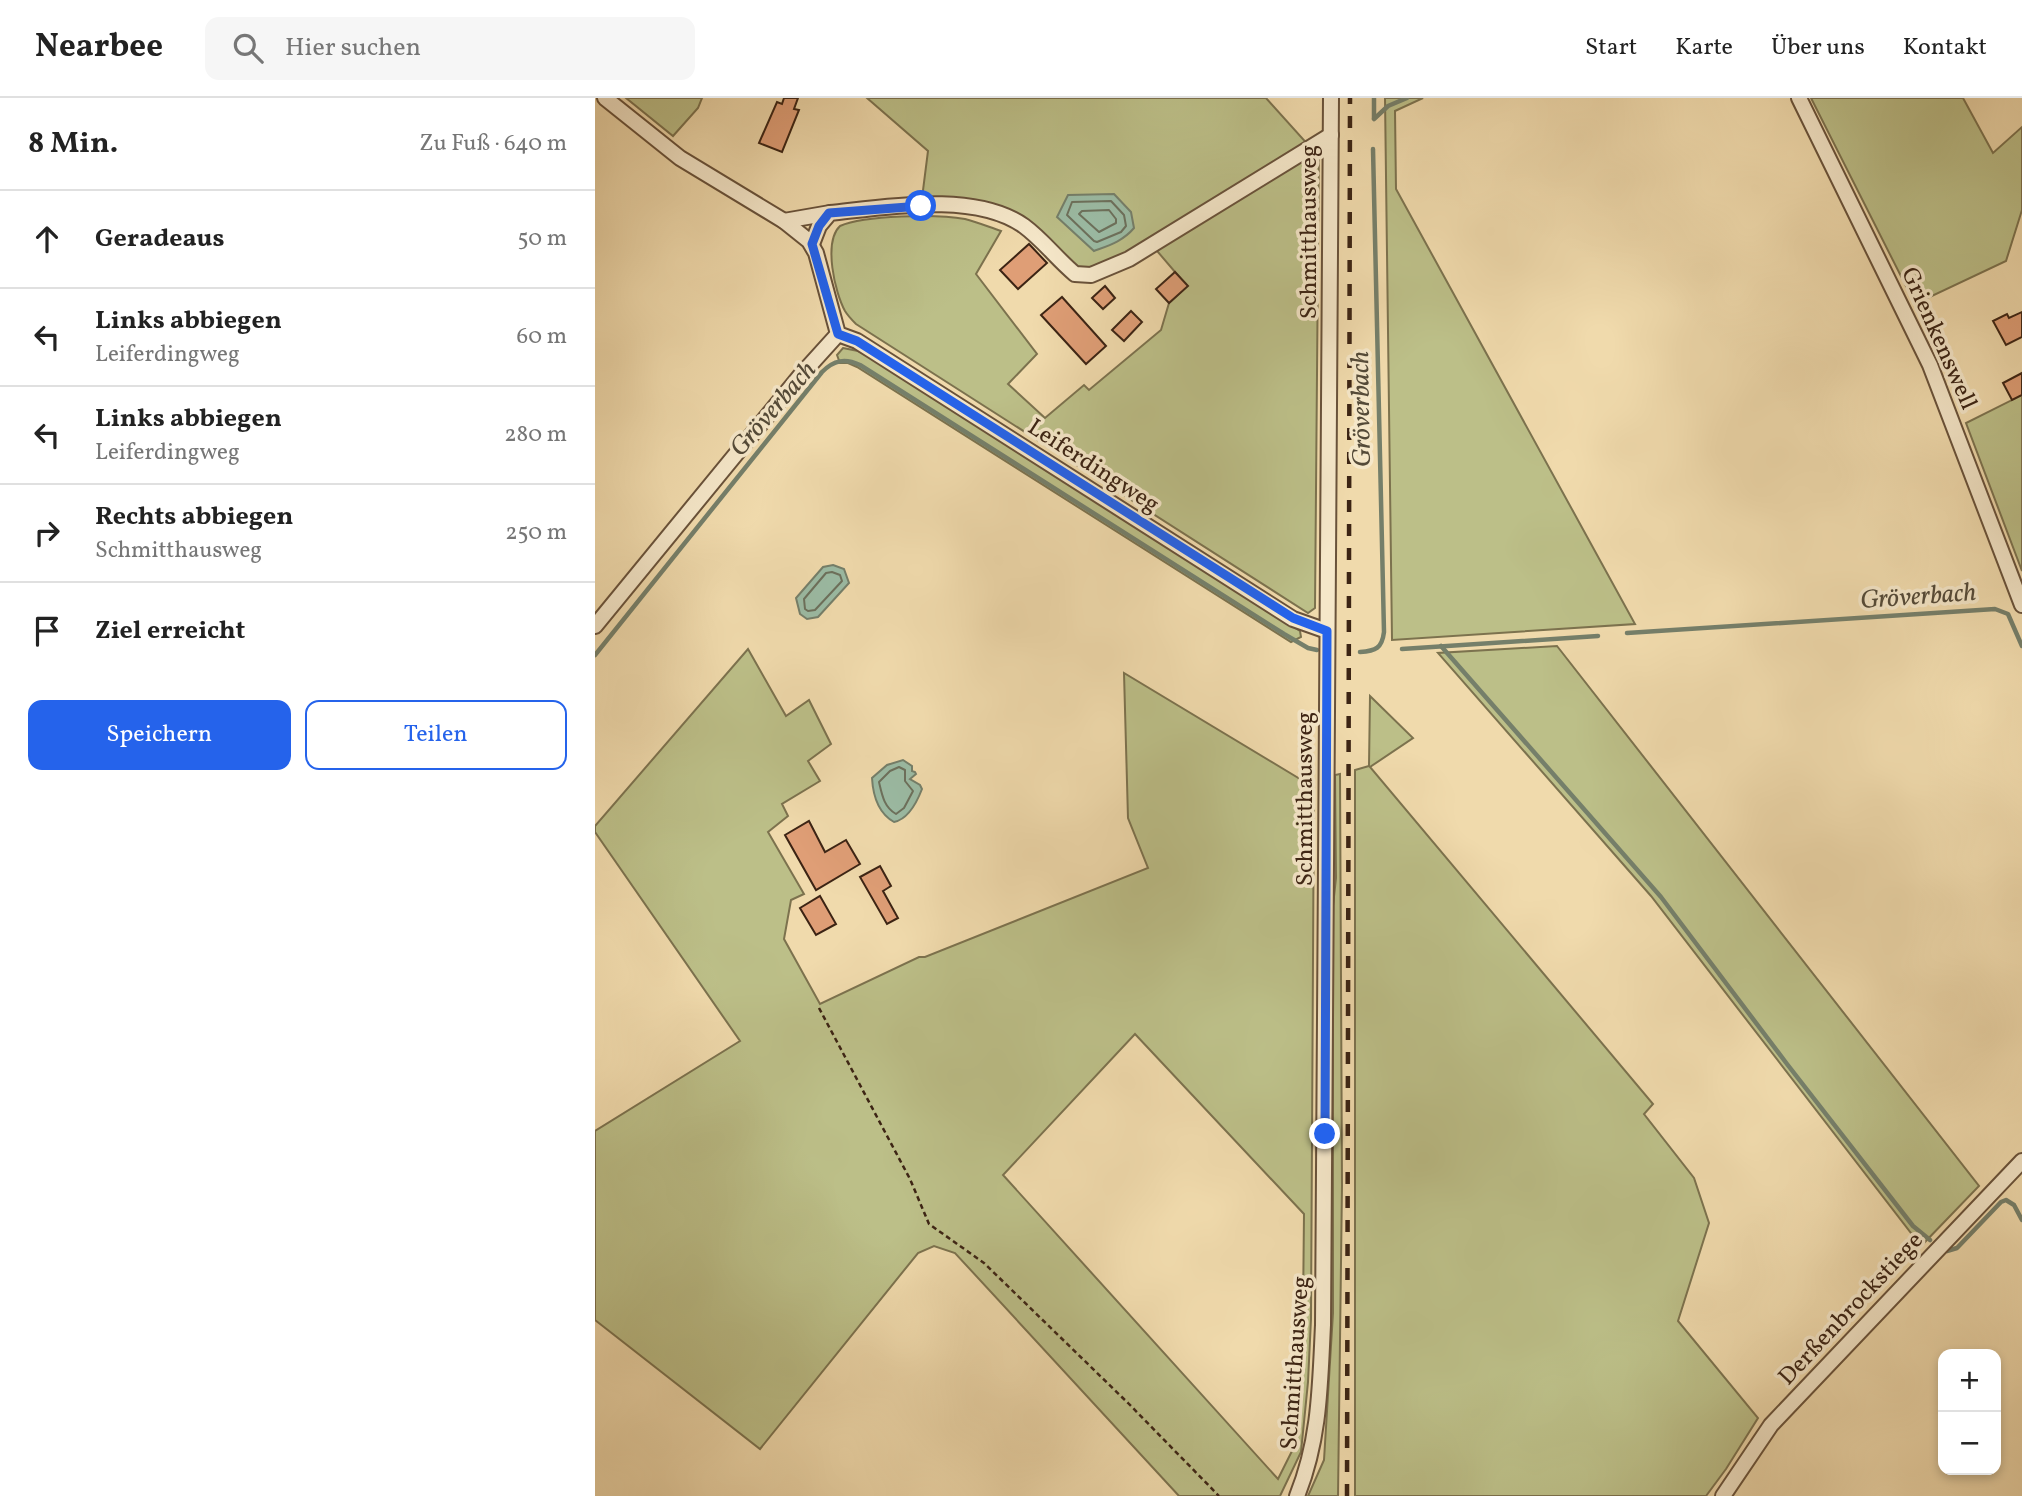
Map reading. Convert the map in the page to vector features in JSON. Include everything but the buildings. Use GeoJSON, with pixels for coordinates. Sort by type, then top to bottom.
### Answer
{"type":"FeatureCollection","features":[{"type":"Feature","properties":{"kind":"street"},"geometry":{"type":"LineString","coordinates":[[595,626],[800,376],[838,334],[812,244],[784,221],[680,158],[605,98]]}},
{"type":"Feature","properties":{"kind":"street","name":"Schmitthausweg"},"geometry":{"type":"LineString","coordinates":[[1297,1496],[1310,1462],[1316,1432],[1323,1325],[1331,98]]}},
{"type":"Feature","properties":{"kind":"street","name":"Grienkenswell"},"geometry":{"type":"LineString","coordinates":[[1799,98],[1930,365],[2022,605]]}},
{"type":"Feature","properties":{"kind":"street"},"geometry":{"type":"LineString","coordinates":[[784,221],[829,213],[933,205],[967,207],[991,212],[1022,225],[1075,274],[1091,275],[1129,259],[1331,135]]}},
{"type":"Feature","properties":{"kind":"street"},"geometry":{"type":"LineString","coordinates":[[812,244],[819,226],[829,213]]}},
{"type":"Feature","properties":{"kind":"street","name":"Leiferdingweg"},"geometry":{"type":"LineString","coordinates":[[838,334],[857,341],[1293,618],[1327,631]]}},
{"type":"Feature","properties":{"kind":"street","name":"Derßenbrockstiege"},"geometry":{"type":"LineString","coordinates":[[1723,1496],[1771,1425],[2022,1161]]}},
{"type":"Feature","properties":{"kind":"path"},"geometry":{"type":"LineString","coordinates":[[819,1008],[910,1179],[929,1224],[984,1263],[1219,1496]]}},
{"type":"Feature","properties":{"kind":"green space"},"geometry":{"type":"Polygon","coordinates":[[[626,98],[702,98],[698,108],[673,136],[626,98]]]}},
{"type":"Feature","properties":{"kind":"green space"},"geometry":{"type":"Polygon","coordinates":[[[867,98],[1266,98],[1310,147],[1319,141],[1315,608],[1308,613],[850,318],[841,303],[832,268],[832,244],[840,226],[883,218],[937,216],[965,219],[1001,231],[976,274],[1037,354],[1008,384],[1045,418],[1084,385],[1089,390],[1161,330],[1169,303],[1187,286],[1152,245],[1075,274],[1042,241],[991,212],[921,206],[928,151],[867,98]]]}},
{"type":"Feature","properties":{"kind":"green space"},"geometry":{"type":"Polygon","coordinates":[[[1385,98],[1423,98],[1395,111],[1396,189],[1635,624],[1392,640],[1385,98]]]}},
{"type":"Feature","properties":{"kind":"green space"},"geometry":{"type":"Polygon","coordinates":[[[1811,98],[1963,98],[1993,153],[2022,127],[2022,210],[2006,261],[1915,304],[1811,98]]]}},
{"type":"Feature","properties":{"kind":"green space"},"geometry":{"type":"Polygon","coordinates":[[[843,348],[858,351],[871,358],[1300,631],[1301,637],[1291,642],[857,367],[840,363],[837,355],[843,348]]]}},
{"type":"Feature","properties":{"kind":"green space"},"geometry":{"type":"Polygon","coordinates":[[[2022,395],[2022,571],[1966,423],[2022,395]]]}},
{"type":"Feature","properties":{"kind":"green space"},"geometry":{"type":"Polygon","coordinates":[[[1557,646],[1979,1186],[1923,1244],[1911,1233],[1651,896],[1438,653],[1557,646]]]}},
{"type":"Feature","properties":{"kind":"green space"},"geometry":{"type":"Polygon","coordinates":[[[748,649],[786,716],[809,700],[831,744],[808,761],[820,781],[782,804],[788,816],[768,832],[804,894],[791,900],[784,939],[820,1004],[919,957],[925,957],[1148,868],[1128,818],[1124,673],[1305,782],[1314,780],[1311,1319],[1301,1452],[1280,1496],[1179,1496],[955,1253],[934,1246],[918,1253],[760,1449],[595,1320],[595,1131],[740,1041],[595,832],[595,826],[748,649]],[[1135,1034],[1003,1175],[1278,1479],[1293,1449],[1297,1418],[1303,1310],[1304,1214],[1135,1034]]]}},
{"type":"Feature","properties":{"kind":"green space"},"geometry":{"type":"Polygon","coordinates":[[[1370,696],[1413,738],[1370,767],[1653,1104],[1644,1114],[1694,1178],[1709,1223],[1678,1321],[1758,1418],[1706,1496],[1355,1496],[1355,770],[1369,766],[1370,696]]]}},
{"type":"Feature","properties":{"kind":"green space"},"geometry":{"type":"Polygon","coordinates":[[[1340,774],[1342,1185],[1338,1496],[1308,1496],[1324,1460],[1333,1313],[1333,906],[1336,878],[1335,775],[1340,774]]]}},
{"type":"Feature","properties":{"kind":"water"},"geometry":{"type":"Polygon","coordinates":[[[1114,194],[1131,212],[1134,228],[1105,247],[1094,251],[1057,217],[1068,195],[1114,194]]]}},
{"type":"Feature","properties":{"kind":"water"},"geometry":{"type":"Polygon","coordinates":[[[833,565],[844,569],[849,583],[818,617],[807,619],[800,614],[796,598],[823,567],[833,565]]]}},
{"type":"Feature","properties":{"kind":"water"},"geometry":{"type":"Polygon","coordinates":[[[903,760],[912,766],[912,771],[916,774],[910,779],[922,789],[908,814],[894,822],[884,814],[877,803],[872,778],[887,765],[903,760]]]}},
{"type":"Feature","properties":{"kind":"waterway"},"geometry":{"type":"LineString","coordinates":[[1374,98],[1374,118]]}},
{"type":"Feature","properties":{"kind":"waterway","name":"Gröverbach"},"geometry":{"type":"LineString","coordinates":[[1374,119],[1388,106],[1407,98]]}},
{"type":"Feature","properties":{"kind":"waterway","name":"Gröverbach"},"geometry":{"type":"LineString","coordinates":[[1360,652],[1377,648],[1382,642],[1384,632],[1373,149]]}},
{"type":"Feature","properties":{"kind":"waterway","name":"Gröverbach"},"geometry":{"type":"LineString","coordinates":[[595,655],[822,372],[835,363],[845,361],[860,365],[1284,634],[1308,648],[1317,650]]}},
{"type":"Feature","properties":{"kind":"waterway","name":"Gröverbach"},"geometry":{"type":"LineString","coordinates":[[1627,633],[1995,609],[2008,614],[2022,646]]}},
{"type":"Feature","properties":{"kind":"waterway","name":"Gröverbach"},"geometry":{"type":"LineString","coordinates":[[1402,649],[1598,636]]}},
{"type":"Feature","properties":{"kind":"waterway"},"geometry":{"type":"LineString","coordinates":[[1441,646],[1661,897],[1913,1226],[1930,1240]]}},
{"type":"Feature","properties":{"kind":"waterway"},"geometry":{"type":"LineString","coordinates":[[1947,1251],[1957,1248],[2001,1202],[2006,1200],[2014,1205],[2022,1220]]}},
{"type":"Feature","properties":{"kind":"railway"},"geometry":{"type":"LineString","coordinates":[[1347,1496],[1350,98]]}},
{"type":"Feature","properties":{"kind":"route"},"geometry":{"type":"LineString","coordinates":[[921,206],[829,213],[824,218],[812,244],[838,334],[857,341],[1293,618],[1327,631],[1325,1134]]}}]}
